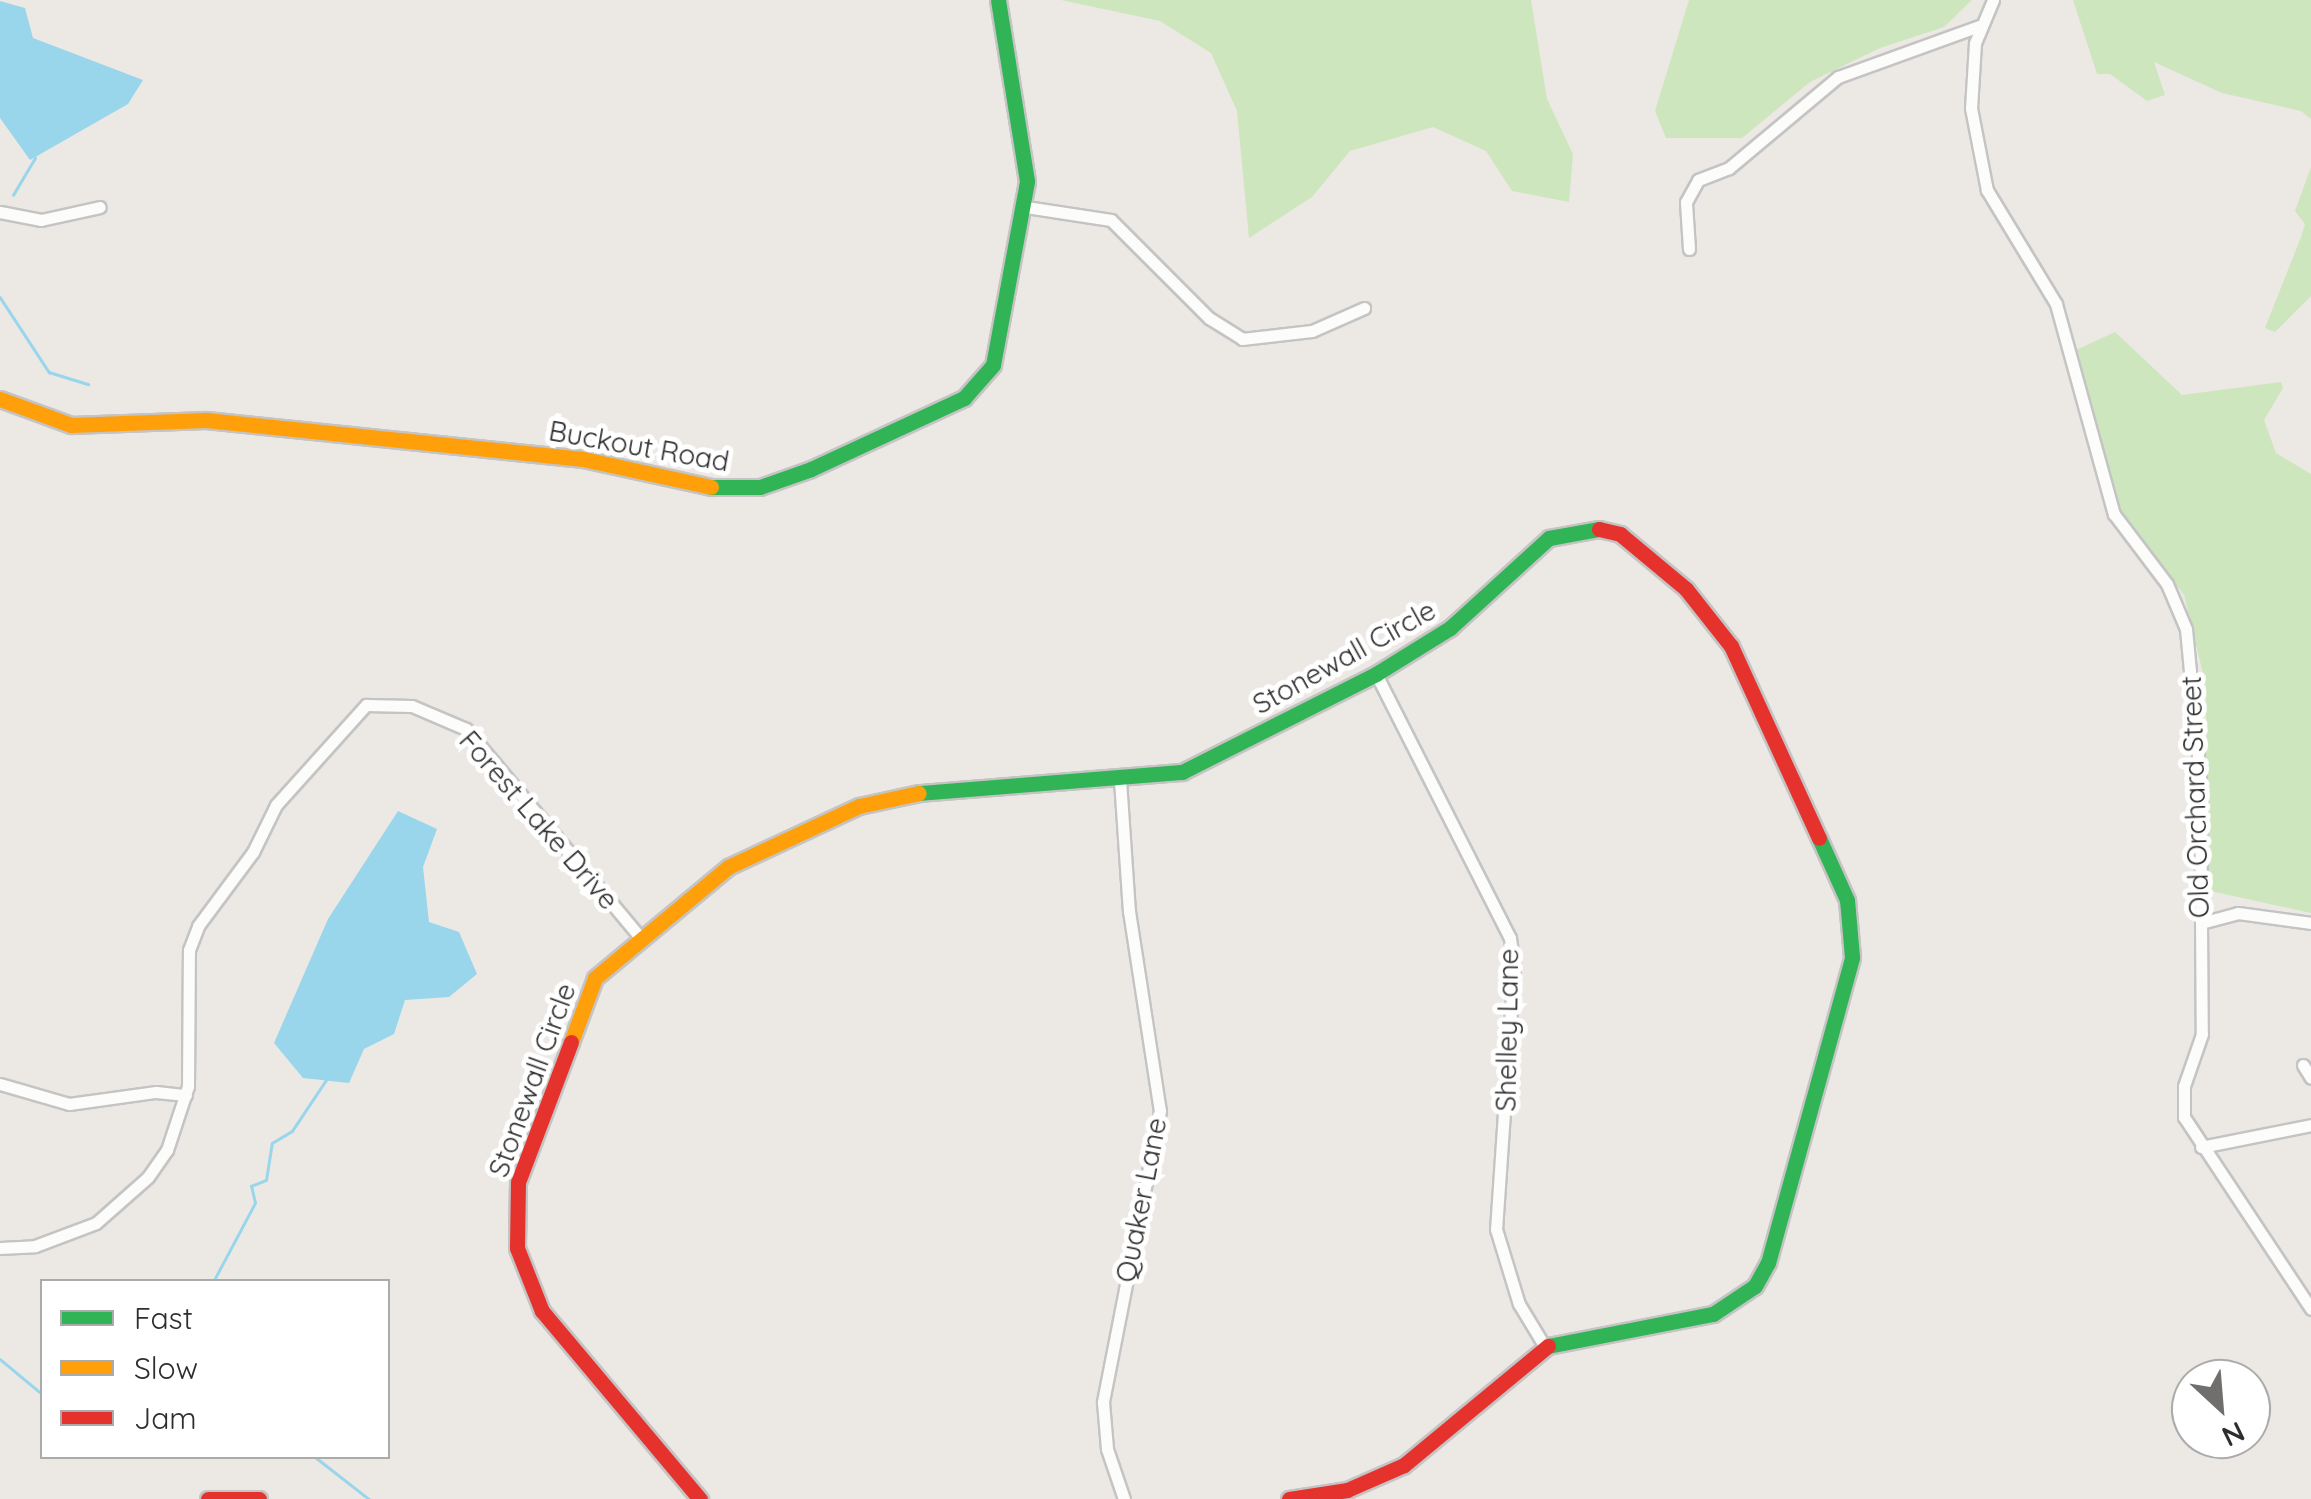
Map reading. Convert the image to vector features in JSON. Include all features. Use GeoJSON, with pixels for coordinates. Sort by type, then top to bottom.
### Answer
{"type":"FeatureCollection","features":[{"type":"Feature","properties":{"kind":"street","name":"Buckout Road"},"geometry":{"type":"LineString","coordinates":[[0,399],[71,426],[206,420],[583,459],[716,488],[760,487],[964,398],[993,365],[1026,206],[1026,154],[998,0]]}},
{"type":"Feature","properties":{"kind":"street","name":"Old Orchard Street"},"geometry":{"type":"LineString","coordinates":[[1994,0],[1980,26],[1971,108],[1987,190],[2056,304],[2114,514],[2182,616],[2196,698],[2202,1034],[2184,1086],[2184,1116],[2201,1148],[2311,1308]]}},
{"type":"Feature","properties":{"kind":"street"},"geometry":{"type":"LineString","coordinates":[[1689,249],[1686,202],[1698,180],[1728,168],[1838,77],[1980,26]]}},
{"type":"Feature","properties":{"kind":"street"},"geometry":{"type":"LineString","coordinates":[[1026,206],[1111,220],[1209,318],[1242,339],[1312,331],[1364,308]]}},
{"type":"Feature","properties":{"kind":"street"},"geometry":{"type":"LineString","coordinates":[[0,212],[41,220],[100,207]]}},
{"type":"Feature","properties":{"kind":"street","name":"Stonewall Circle"},"geometry":{"type":"LineString","coordinates":[[700,1499],[542,1311],[518,1248],[518,1182],[595,978],[639,936],[728,867],[858,806],[904,794],[1120,780],[1182,772],[1376,674],[1450,628],[1549,538],[1593,528],[1620,534],[1686,589],[1731,646],[1847,900],[1852,957],[1773,1249],[1755,1286],[1700,1318],[1545,1347]]}},
{"type":"Feature","properties":{"kind":"street","name":"Shelley Lane"},"geometry":{"type":"LineString","coordinates":[[1376,674],[1510,938],[1514,966],[1496,1229],[1519,1304],[1545,1347]]}},
{"type":"Feature","properties":{"kind":"street","name":"Forest Lake Drive"},"geometry":{"type":"LineString","coordinates":[[0,1248],[67,1236],[125,1203],[167,1150],[186,1095],[189,950],[198,926],[253,852],[276,806],[366,705],[412,706],[466,729],[639,936]]}},
{"type":"Feature","properties":{"kind":"street","name":"Quaker Lane"},"geometry":{"type":"LineString","coordinates":[[1120,780],[1128,911],[1160,1110],[1104,1402],[1107,1449],[1124,1499]]}},
{"type":"Feature","properties":{"kind":"street"},"geometry":{"type":"LineString","coordinates":[[2201,923],[2238,913],[2311,923]]}},
{"type":"Feature","properties":{"kind":"street"},"geometry":{"type":"LineString","coordinates":[[2303,1065],[2311,1078]]}},
{"type":"Feature","properties":{"kind":"street"},"geometry":{"type":"LineString","coordinates":[[0,1084],[69,1104],[156,1092],[186,1095]]}},
{"type":"Feature","properties":{"kind":"street"},"geometry":{"type":"LineString","coordinates":[[2201,1148],[2311,1125]]}},
{"type":"Feature","properties":{"kind":"street"},"geometry":{"type":"LineString","coordinates":[[1290,1499],[1348,1495],[1427,1452],[1545,1347]]}},
{"type":"Feature","properties":{"kind":"street"},"geometry":{"type":"LineString","coordinates":[[208,1499],[259,1499]]}},
{"type":"Feature","properties":{"kind":"green space"},"geometry":{"type":"Polygon","coordinates":[[[1061,0],[1531,0],[1547,99],[1573,154],[1569,202],[1512,191],[1486,151],[1433,127],[1350,151],[1312,197],[1249,238],[1237,111],[1211,53],[1160,21],[1061,0]]]}},
{"type":"Feature","properties":{"kind":"green space"},"geometry":{"type":"Polygon","coordinates":[[[1689,0],[1972,0],[1944,27],[1880,48],[1810,82],[1742,138],[1666,138],[1655,111],[1689,0]]]}},
{"type":"Feature","properties":{"kind":"green space"},"geometry":{"type":"Polygon","coordinates":[[[2073,0],[2311,0],[2311,119],[2301,111],[2222,93],[2154,62],[2165,95],[2147,101],[2110,74],[2097,74],[2073,0]]]}},
{"type":"Feature","properties":{"kind":"green space"},"geometry":{"type":"Polygon","coordinates":[[[2311,167],[2311,296],[2275,332],[2265,328],[2305,224],[2295,211],[2311,167]]]}},
{"type":"Feature","properties":{"kind":"green space"},"geometry":{"type":"Polygon","coordinates":[[[2115,332],[2182,395],[2281,382],[2283,388],[2264,420],[2276,453],[2311,474],[2311,913],[2206,890],[2206,686],[2184,595],[2121,512],[2076,350],[2115,332]]]}},
{"type":"Feature","properties":{"kind":"water"},"geometry":{"type":"Polygon","coordinates":[[[0,1],[25,8],[33,38],[143,80],[128,104],[30,160],[0,118],[0,1]]]}},
{"type":"Feature","properties":{"kind":"water"},"geometry":{"type":"Polygon","coordinates":[[[398,811],[437,829],[423,867],[429,922],[459,932],[477,974],[449,997],[405,1000],[394,1034],[364,1049],[349,1083],[303,1078],[274,1043],[328,919],[398,811]]]}},
{"type":"Feature","properties":{"kind":"waterway"},"geometry":{"type":"LineString","coordinates":[[13,195],[35,158]]}},
{"type":"Feature","properties":{"kind":"waterway"},"geometry":{"type":"LineString","coordinates":[[0,297],[49,372],[88,384]]}},
{"type":"Feature","properties":{"kind":"waterway"},"geometry":{"type":"LineString","coordinates":[[215,1279],[255,1203],[251,1186],[266,1180],[272,1143],[292,1131],[326,1080]]}},
{"type":"Feature","properties":{"kind":"waterway"},"geometry":{"type":"LineString","coordinates":[[0,1359],[40,1392]]}},
{"type":"Feature","properties":{"kind":"waterway"},"geometry":{"type":"LineString","coordinates":[[318,1459],[369,1499]]}},
{"type":"Feature","properties":{"kind":"traffic: fast"},"geometry":{"type":"LineString","coordinates":[[711,487],[760,487],[811,469],[964,398],[993,365],[1027,181],[998,0]]}},
{"type":"Feature","properties":{"kind":"traffic: fast"},"geometry":{"type":"LineString","coordinates":[[919,793],[1182,772],[1376,674],[1450,628],[1549,538],[1599,529]]}},
{"type":"Feature","properties":{"kind":"traffic: fast"},"geometry":{"type":"LineString","coordinates":[[1548,1346],[1713,1314],[1755,1286],[1768,1263],[1852,957],[1847,900],[1819,838]]}},
{"type":"Feature","properties":{"kind":"traffic: slow"},"geometry":{"type":"LineString","coordinates":[[0,399],[71,425],[206,420],[583,459],[711,487]]}},
{"type":"Feature","properties":{"kind":"traffic: slow"},"geometry":{"type":"LineString","coordinates":[[571,1042],[595,978],[728,867],[859,806],[919,793]]}},
{"type":"Feature","properties":{"kind":"traffic: jam"},"geometry":{"type":"LineString","coordinates":[[1599,529],[1620,534],[1686,589],[1731,646],[1819,838]]}},
{"type":"Feature","properties":{"kind":"traffic: jam"},"geometry":{"type":"LineString","coordinates":[[571,1042],[518,1182],[517,1248],[542,1311],[700,1499]]}},
{"type":"Feature","properties":{"kind":"traffic: jam"},"geometry":{"type":"LineString","coordinates":[[1289,1499],[1347,1490],[1404,1465],[1548,1346]]}},
{"type":"Feature","properties":{"kind":"traffic: jam"},"geometry":{"type":"LineString","coordinates":[[208,1499],[259,1499]]}}]}
